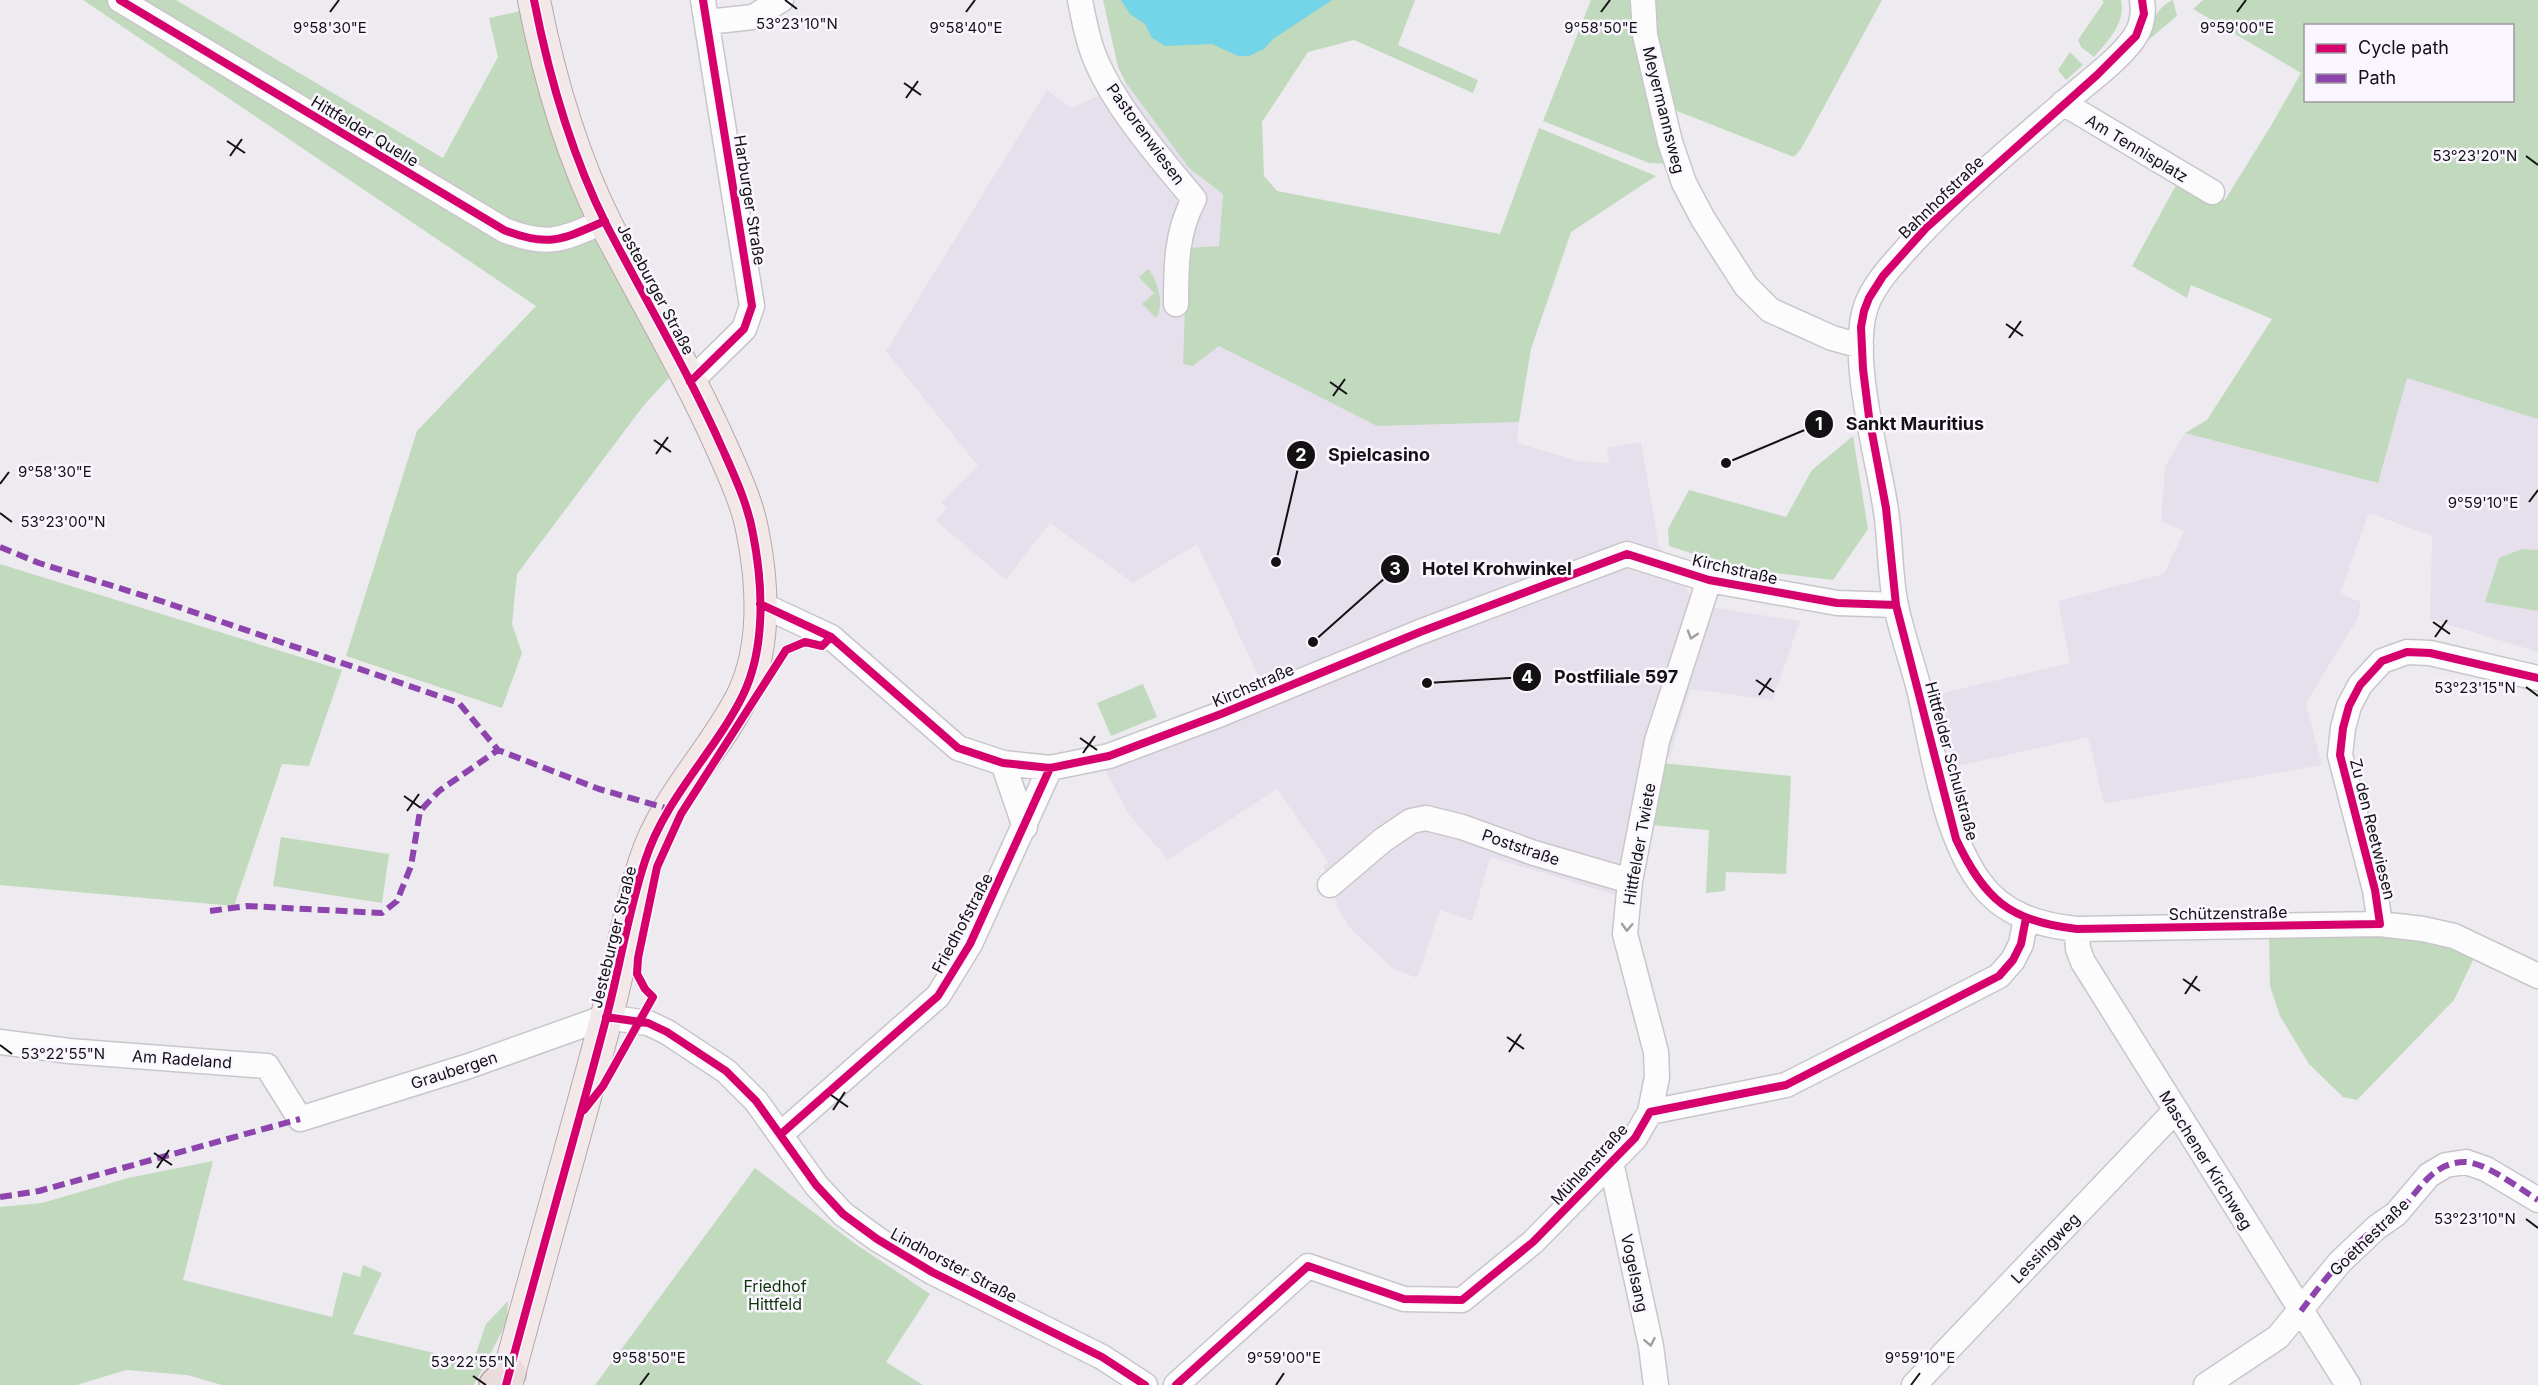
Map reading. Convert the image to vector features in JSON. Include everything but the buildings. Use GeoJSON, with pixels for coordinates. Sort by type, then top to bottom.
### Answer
{"type":"FeatureCollection","features":[{"type":"Feature","properties":{"kind":"main road","name":"Jesteburger Straße"},"geometry":{"type":"LineString","coordinates":[[504,1381],[606,1017],[646,859],[669,809],[732,715],[744,693],[755,663],[759,638],[760,604],[753,533],[743,498],[710,422],[605,221],[579,158],[559,99],[543,44],[534,0]]}},
{"type":"Feature","properties":{"kind":"street","name":"Hittfelder Quelle"},"geometry":{"type":"LineString","coordinates":[[120,0],[504,230],[541,242],[566,237],[605,221]]}},
{"type":"Feature","properties":{"kind":"street","name":"Harburger Straße"},"geometry":{"type":"LineString","coordinates":[[690,382],[744,329],[752,306],[705,11],[753,17],[781,0]]}},
{"type":"Feature","properties":{"kind":"street","name":"Pastorenwiesen"},"geometry":{"type":"LineString","coordinates":[[1080,0],[1087,37],[1108,86],[1194,199],[1184,217],[1180,236],[1177,255],[1176,304]]}},
{"type":"Feature","properties":{"kind":"street","name":"Meyermannsweg"},"geometry":{"type":"LineString","coordinates":[[1643,0],[1645,35],[1676,163],[1693,201],[1714,237],[1746,286],[1770,310],[1832,338],[1861,346]]}},
{"type":"Feature","properties":{"kind":"street","name":"Bahnhofstraße"},"geometry":{"type":"LineString","coordinates":[[1896,605],[1886,508],[1869,417],[1861,346],[1861,327],[1869,298],[1890,268],[1926,228],[2063,103],[2097,75],[2136,36],[2144,14],[2142,0]]}},
{"type":"Feature","properties":{"kind":"street","name":"Am Tennisplatz"},"geometry":{"type":"LineString","coordinates":[[2063,103],[2212,192]]}},
{"type":"Feature","properties":{"kind":"street","name":"Kirchstraße"},"geometry":{"type":"LineString","coordinates":[[760,604],[831,637],[958,748],[1003,763],[1050,768],[1109,756],[1221,714],[1420,632],[1627,554],[1709,580],[1837,603],[1896,605]]}},
{"type":"Feature","properties":{"kind":"street","name":"Hittfelder Twiete"},"geometry":{"type":"LineString","coordinates":[[1650,1112],[1656,1052],[1625,934],[1630,881],[1658,741],[1709,580]]}},
{"type":"Feature","properties":{"kind":"street","name":"Hittfelder Schulstraße"},"geometry":{"type":"LineString","coordinates":[[1896,605],[1956,839],[1980,883],[1997,902],[2026,918],[2051,926],[2077,929]]}},
{"type":"Feature","properties":{"kind":"street","name":"Zu den Reetwiesen"},"geometry":{"type":"LineString","coordinates":[[2380,924],[2375,890],[2340,755],[2343,728],[2349,706],[2360,685],[2382,661],[2407,652],[2430,653],[2538,678]]}},
{"type":"Feature","properties":{"kind":"street"},"geometry":{"type":"LineString","coordinates":[[1003,763],[1024,827]]}},
{"type":"Feature","properties":{"kind":"street","name":"Friedhofstraße"},"geometry":{"type":"LineString","coordinates":[[781,1134],[938,996],[970,944],[1050,768]]}},
{"type":"Feature","properties":{"kind":"street","name":"Poststraße"},"geometry":{"type":"LineString","coordinates":[[1330,885],[1383,840],[1411,821],[1426,819],[1445,822],[1534,853],[1630,881]]}},
{"type":"Feature","properties":{"kind":"street"},"geometry":{"type":"LineString","coordinates":[[1650,1112],[1786,1086],[1971,991],[1999,976],[2013,960],[2020,944],[2026,918]]}},
{"type":"Feature","properties":{"kind":"street","name":"Schützenstraße"},"geometry":{"type":"LineString","coordinates":[[2077,929],[2380,924],[2423,928],[2454,936],[2538,976]]}},
{"type":"Feature","properties":{"kind":"street","name":"Maschener Kirchweg"},"geometry":{"type":"LineString","coordinates":[[2077,929],[2078,949],[2083,962],[2348,1385]]}},
{"type":"Feature","properties":{"kind":"street","name":"Graubergen"},"geometry":{"type":"LineString","coordinates":[[300,1119],[469,1066],[606,1017]]}},
{"type":"Feature","properties":{"kind":"street","name":"Lindhorster Straße"},"geometry":{"type":"LineString","coordinates":[[606,1017],[648,1023],[667,1032],[726,1071],[756,1101],[816,1185],[837,1207],[877,1239],[932,1272],[1102,1357],[1145,1385]]}},
{"type":"Feature","properties":{"kind":"street","name":"Am Radeland"},"geometry":{"type":"LineString","coordinates":[[0,1042],[69,1051],[267,1066],[300,1119]]}},
{"type":"Feature","properties":{"kind":"street","name":"Mühlenstraße"},"geometry":{"type":"LineString","coordinates":[[1176,1385],[1308,1266],[1404,1299],[1462,1300],[1533,1242],[1635,1138],[1650,1112]]}},
{"type":"Feature","properties":{"kind":"street","name":"Lessingweg"},"geometry":{"type":"LineString","coordinates":[[1914,1385],[2175,1112]]}},
{"type":"Feature","properties":{"kind":"street","name":"Vogelsang"},"geometry":{"type":"LineString","coordinates":[[1611,1162],[1651,1346],[1656,1385]]}},
{"type":"Feature","properties":{"kind":"street","name":"Goethestraße"},"geometry":{"type":"LineString","coordinates":[[2206,1385],[2278,1337],[2340,1262],[2377,1227],[2397,1214],[2429,1175],[2446,1165],[2466,1162],[2486,1169],[2538,1200]]}},
{"type":"Feature","properties":{"kind":"shaded area"},"geometry":{"type":"Polygon","coordinates":[[[1126,83],[1189,168],[1223,194],[1219,246],[1187,248],[1194,366],[1219,346],[1377,426],[1519,422],[1517,443],[1579,461],[1609,463],[1607,448],[1641,442],[1659,546],[1697,605],[1800,621],[1773,700],[1690,689],[1670,757],[1648,755],[1615,895],[1490,857],[1472,921],[1440,910],[1417,978],[1392,968],[1348,926],[1337,906],[1334,888],[1323,867],[1328,862],[1277,789],[1168,860],[1127,812],[1103,765],[1268,697],[1197,544],[1133,583],[1050,523],[1006,580],[935,520],[947,509],[941,502],[978,466],[886,351],[1047,90],[1072,108],[1126,83]]]}},
{"type":"Feature","properties":{"kind":"shaded area"},"geometry":{"type":"Polygon","coordinates":[[[2406,377],[2538,419],[2538,652],[2430,619],[2432,536],[2369,513],[2340,594],[2361,602],[2358,618],[2306,703],[2322,765],[2104,804],[2088,737],[1953,767],[1937,694],[2070,663],[2058,601],[2164,574],[2184,531],[2161,521],[2165,467],[2185,433],[2377,483],[2406,377]]]}},
{"type":"Feature","properties":{"kind":"green space"},"geometry":{"type":"Polygon","coordinates":[[[83,0],[176,0],[443,158],[498,57],[489,18],[524,10],[635,311],[669,378],[644,405],[517,574],[512,624],[522,653],[502,708],[346,656],[417,431],[536,306],[83,0]]]}},
{"type":"Feature","properties":{"kind":"green space"},"geometry":{"type":"Polygon","coordinates":[[[1103,0],[1415,0],[1398,45],[1478,80],[1473,93],[1354,40],[1308,52],[1262,122],[1264,176],[1277,191],[1500,234],[1539,128],[1656,176],[1571,232],[1531,349],[1519,422],[1377,426],[1219,346],[1193,366],[1183,364],[1187,248],[1219,246],[1223,194],[1189,168],[1126,83],[1118,67],[1103,0]]]}},
{"type":"Feature","properties":{"kind":"green space"},"geometry":{"type":"Polygon","coordinates":[[[1591,0],[1638,0],[1668,164],[1649,163],[1543,121],[1591,0]]]}},
{"type":"Feature","properties":{"kind":"green space"},"geometry":{"type":"Polygon","coordinates":[[[1651,0],[1882,0],[1801,149],[1794,157],[1677,111],[1665,79],[1651,0]]]}},
{"type":"Feature","properties":{"kind":"green space"},"geometry":{"type":"Polygon","coordinates":[[[2102,0],[2121,0],[2121,16],[2115,31],[2094,57],[2081,47],[2078,40],[2104,2],[2102,0]]]}},
{"type":"Feature","properties":{"kind":"green space"},"geometry":{"type":"Polygon","coordinates":[[[2173,0],[2177,16],[2146,42],[2158,12],[2173,0]]]}},
{"type":"Feature","properties":{"kind":"green space"},"geometry":{"type":"Polygon","coordinates":[[[2203,0],[2538,0],[2538,419],[2407,378],[2378,483],[2185,433],[2207,420],[2272,319],[2191,285],[2187,298],[2132,266],[2181,176],[2225,200],[2301,73],[2193,9],[2203,0]]]}},
{"type":"Feature","properties":{"kind":"green space"},"geometry":{"type":"Polygon","coordinates":[[[2070,52],[2083,65],[2066,80],[2058,70],[2070,52]]]}},
{"type":"Feature","properties":{"kind":"green space"},"geometry":{"type":"Polygon","coordinates":[[[1148,269],[1159,293],[1160,307],[1156,318],[1142,304],[1154,293],[1139,277],[1148,269]]]}},
{"type":"Feature","properties":{"kind":"green space"},"geometry":{"type":"Polygon","coordinates":[[[1853,436],[1868,529],[1833,580],[1737,568],[1669,546],[1668,529],[1689,490],[1786,517],[1812,470],[1853,436]]]}},
{"type":"Feature","properties":{"kind":"green space"},"geometry":{"type":"Polygon","coordinates":[[[2522,549],[2538,550],[2538,611],[2485,602],[2499,558],[2522,549]]]}},
{"type":"Feature","properties":{"kind":"green space"},"geometry":{"type":"Polygon","coordinates":[[[0,564],[342,670],[309,766],[282,764],[234,906],[0,885],[0,564]]]}},
{"type":"Feature","properties":{"kind":"green space"},"geometry":{"type":"Polygon","coordinates":[[[1143,684],[1157,717],[1111,736],[1097,703],[1143,684]]]}},
{"type":"Feature","properties":{"kind":"green space"},"geometry":{"type":"Polygon","coordinates":[[[1662,763],[1791,776],[1786,874],[1726,872],[1725,891],[1706,893],[1709,830],[1650,825],[1662,763]]]}},
{"type":"Feature","properties":{"kind":"green space"},"geometry":{"type":"Polygon","coordinates":[[[281,837],[389,854],[382,903],[273,886],[281,837]]]}},
{"type":"Feature","properties":{"kind":"green space"},"geometry":{"type":"Polygon","coordinates":[[[2365,934],[2422,938],[2449,946],[2474,958],[2454,1000],[2357,1100],[2343,1097],[2309,1064],[2280,1016],[2270,986],[2269,935],[2365,934]]]}},
{"type":"Feature","properties":{"kind":"green space"},"geometry":{"type":"Polygon","coordinates":[[[213,1161],[183,1280],[332,1317],[343,1272],[360,1277],[363,1265],[382,1273],[353,1334],[473,1362],[486,1324],[508,1301],[507,1322],[474,1385],[222,1385],[187,1375],[126,1370],[77,1385],[0,1385],[0,1207],[42,1203],[128,1178],[213,1161]]]}},
{"type":"Feature","properties":{"kind":"green space","name":"Friedhof Hittfeld"},"geometry":{"type":"Polygon","coordinates":[[[755,1168],[854,1243],[930,1294],[886,1362],[923,1385],[595,1385],[755,1168]]]}},
{"type":"Feature","properties":{"kind":"water"},"geometry":{"type":"Polygon","coordinates":[[[1121,0],[1332,0],[1273,39],[1264,49],[1249,56],[1238,56],[1212,44],[1165,46],[1152,38],[1145,24],[1130,14],[1121,0]]]}},
{"type":"Feature","properties":{"kind":"marked path"},"geometry":{"type":"LineString","coordinates":[[0,547],[39,563],[164,602],[459,703],[498,750],[599,789],[669,809]]}},
{"type":"Feature","properties":{"kind":"marked path"},"geometry":{"type":"LineString","coordinates":[[210,911],[247,906],[382,913],[397,901],[411,866],[420,811],[439,791],[498,750]]}},
{"type":"Feature","properties":{"kind":"marked path"},"geometry":{"type":"LineString","coordinates":[[0,1197],[39,1191],[300,1119]]}},
{"type":"Feature","properties":{"kind":"marked path"},"geometry":{"type":"LineString","coordinates":[[2301,1311],[2354,1247],[2375,1228],[2398,1213],[2426,1180],[2443,1167],[2465,1162],[2482,1166],[2538,1200]]}},
{"type":"Feature","properties":{"kind":"cycle path"},"geometry":{"type":"LineString","coordinates":[[120,0],[504,230],[520,236],[545,240],[566,237],[605,221]]}},
{"type":"Feature","properties":{"kind":"cycle path"},"geometry":{"type":"LineString","coordinates":[[506,1385],[606,1019],[645,861],[665,816],[732,716],[743,695],[756,657],[760,616],[756,554],[751,523],[741,491],[696,393],[594,199],[572,144],[554,87],[534,0]]}},
{"type":"Feature","properties":{"kind":"cycle path"},"geometry":{"type":"LineString","coordinates":[[690,382],[744,329],[752,306],[703,0]]}},
{"type":"Feature","properties":{"kind":"cycle path"},"geometry":{"type":"LineString","coordinates":[[2142,0],[2144,14],[2136,36],[2097,75],[1926,228],[1883,276],[1869,298],[1864,311],[1861,327],[1863,369],[1869,417],[1886,508],[1896,605],[1956,839],[1966,860],[1989,892],[2002,904],[2017,913],[2054,926],[2077,929],[2380,924],[2375,890],[2340,755],[2343,728],[2349,706],[2360,685],[2382,661],[2407,652],[2430,653],[2538,678]]}},
{"type":"Feature","properties":{"kind":"cycle path"},"geometry":{"type":"LineString","coordinates":[[760,604],[831,637],[958,748],[1003,763],[1050,768],[1109,756],[1221,714],[1420,632],[1627,554],[1709,580],[1837,603],[1896,605]]}},
{"type":"Feature","properties":{"kind":"cycle path"},"geometry":{"type":"LineString","coordinates":[[584,1110],[603,1086],[653,997],[645,989],[637,974],[638,958],[657,867],[681,814],[786,650],[805,642],[822,646],[831,637]]}},
{"type":"Feature","properties":{"kind":"cycle path"},"geometry":{"type":"LineString","coordinates":[[781,1134],[938,996],[970,944],[1050,768]]}},
{"type":"Feature","properties":{"kind":"cycle path"},"geometry":{"type":"LineString","coordinates":[[1176,1385],[1308,1266],[1404,1299],[1462,1300],[1533,1242],[1635,1138],[1650,1112],[1786,1085],[1999,976],[2013,960],[2021,944],[2026,918]]}},
{"type":"Feature","properties":{"kind":"cycle path"},"geometry":{"type":"LineString","coordinates":[[606,1017],[648,1023],[667,1032],[726,1071],[756,1101],[816,1185],[843,1214],[877,1239],[932,1272],[1102,1357],[1145,1385]]}},
{"type":"Feature","properties":{"kind":"place","name":"Sankt Mauritius"},"geometry":{"type":"Point","coordinates":[1726,463]}},
{"type":"Feature","properties":{"kind":"place","name":"Spielcasino"},"geometry":{"type":"Point","coordinates":[1276,562]}},
{"type":"Feature","properties":{"kind":"place","name":"Hotel Krohwinkel"},"geometry":{"type":"Point","coordinates":[1313,642]}},
{"type":"Feature","properties":{"kind":"place","name":"Postfiliale 597"},"geometry":{"type":"Point","coordinates":[1427,683]}}]}
